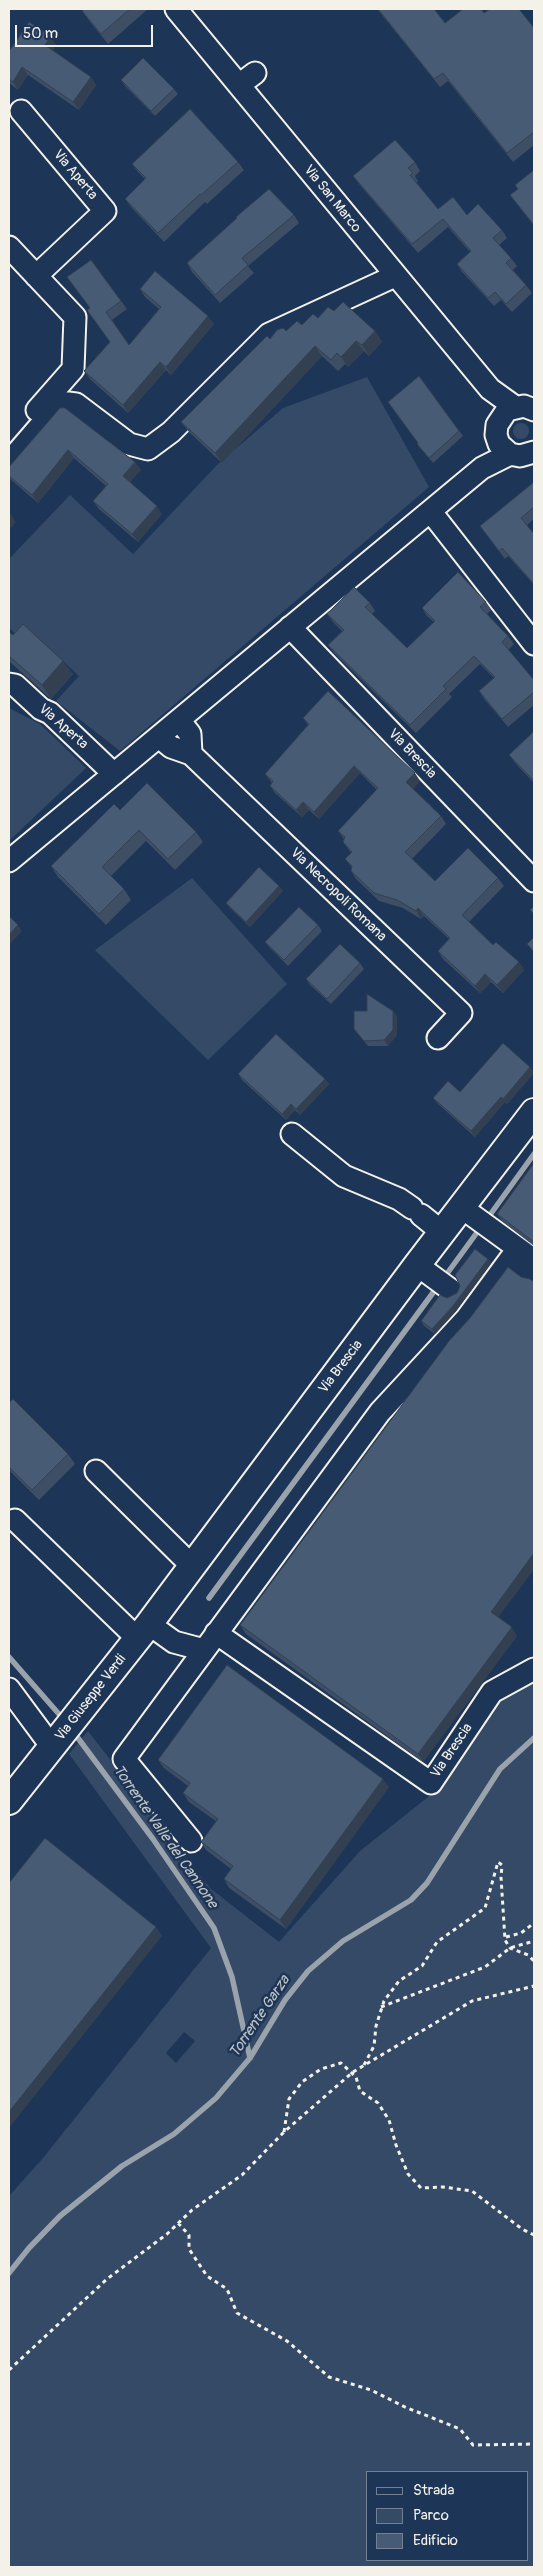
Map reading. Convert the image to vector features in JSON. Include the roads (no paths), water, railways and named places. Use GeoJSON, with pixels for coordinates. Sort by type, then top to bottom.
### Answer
{"type":"FeatureCollection","features":[{"type":"Feature","properties":{"kind":"main road","name":"Via Brescia"},"geometry":{"type":"LineString","coordinates":[[139,1637],[442,1232],[475,1217],[534,1112]]}},
{"type":"Feature","properties":{"kind":"main road","name":"Via Giuseppe Verdi"},"geometry":{"type":"LineString","coordinates":[[9,1801],[139,1637]]}},
{"type":"Feature","properties":{"kind":"street","name":"Via San Marco"},"geometry":{"type":"LineString","coordinates":[[176,9],[247,79],[291,135],[395,276],[490,388],[519,414],[499,444],[527,454]]}},
{"type":"Feature","properties":{"kind":"street","name":"Via Aperta"},"geometry":{"type":"LineString","coordinates":[[21,112],[106,211],[36,276]]}},
{"type":"Feature","properties":{"kind":"street"},"geometry":{"type":"LineString","coordinates":[[9,247],[75,317],[73,370],[9,442]]}},
{"type":"Feature","properties":{"kind":"street"},"geometry":{"type":"LineString","coordinates":[[9,462],[59,404],[76,404],[129,444],[148,449],[171,432],[269,334],[395,276]]}},
{"type":"Feature","properties":{"kind":"street"},"geometry":{"type":"LineString","coordinates":[[9,861],[482,468],[519,414]]}},
{"type":"Feature","properties":{"kind":"street"},"geometry":{"type":"LineString","coordinates":[[482,468],[527,454]]}},
{"type":"Feature","properties":{"kind":"street"},"geometry":{"type":"LineString","coordinates":[[431,512],[534,644]]}},
{"type":"Feature","properties":{"kind":"street","name":"Via Brescia"},"geometry":{"type":"LineString","coordinates":[[290,627],[534,881]]}},
{"type":"Feature","properties":{"kind":"street","name":"Via Aperta"},"geometry":{"type":"LineString","coordinates":[[9,684],[15,685],[42,709],[50,713],[114,774]]}},
{"type":"Feature","properties":{"kind":"street"},"geometry":{"type":"LineString","coordinates":[[179,720],[190,734],[191,754]]}},
{"type":"Feature","properties":{"kind":"street","name":"Via Necropoli Romana"},"geometry":{"type":"LineString","coordinates":[[159,737],[171,747],[191,754],[217,771],[461,1012],[438,1038]]}},
{"type":"Feature","properties":{"kind":"street"},"geometry":{"type":"LineString","coordinates":[[292,1134],[344,1176],[398,1199],[442,1232]]}},
{"type":"Feature","properties":{"kind":"street"},"geometry":{"type":"LineString","coordinates":[[475,1217],[534,1260]]}},
{"type":"Feature","properties":{"kind":"street"},"geometry":{"type":"LineString","coordinates":[[191,1841],[124,1759],[463,1299],[511,1258],[534,1275]]}},
{"type":"Feature","properties":{"kind":"street"},"geometry":{"type":"LineString","coordinates":[[417,1265],[463,1299]]}},
{"type":"Feature","properties":{"kind":"street"},"geometry":{"type":"LineString","coordinates":[[96,1471],[192,1566]]}},
{"type":"Feature","properties":{"kind":"street"},"geometry":{"type":"LineString","coordinates":[[15,1520],[139,1637]]}},
{"type":"Feature","properties":{"kind":"street","name":"Via Brescia"},"geometry":{"type":"LineString","coordinates":[[139,1637],[174,1642],[210,1641],[431,1783],[492,1692],[534,1669]]}},
{"type":"Feature","properties":{"kind":"street","name":"Via Giuseppe Verdi"},"geometry":{"type":"LineString","coordinates":[[9,1689],[64,1733]]}},
{"type":"Feature","properties":{"kind":"waterway"},"geometry":{"type":"LineString","coordinates":[[487,1219],[534,1154]]}},
{"type":"Feature","properties":{"kind":"waterway"},"geometry":{"type":"LineString","coordinates":[[446,1275],[481,1227]]}},
{"type":"Feature","properties":{"kind":"waterway"},"geometry":{"type":"LineString","coordinates":[[209,1598],[435,1290]]}},
{"type":"Feature","properties":{"kind":"waterway","name":"Torrente Valle del Cannone"},"geometry":{"type":"LineString","coordinates":[[9,1657],[65,1721]]}},
{"type":"Feature","properties":{"kind":"waterway","name":"Torrente Valle del Cannone"},"geometry":{"type":"LineString","coordinates":[[72,1730],[153,1839],[214,1928],[232,1977],[250,2058]]}},
{"type":"Feature","properties":{"kind":"waterway","name":"Torrente Garza"},"geometry":{"type":"LineString","coordinates":[[9,2273],[29,2248],[60,2216],[122,2166],[174,2134],[216,2098],[250,2058],[285,2000],[308,1971],[343,1941],[411,1900],[427,1883],[500,1769],[534,1738]]}}]}
